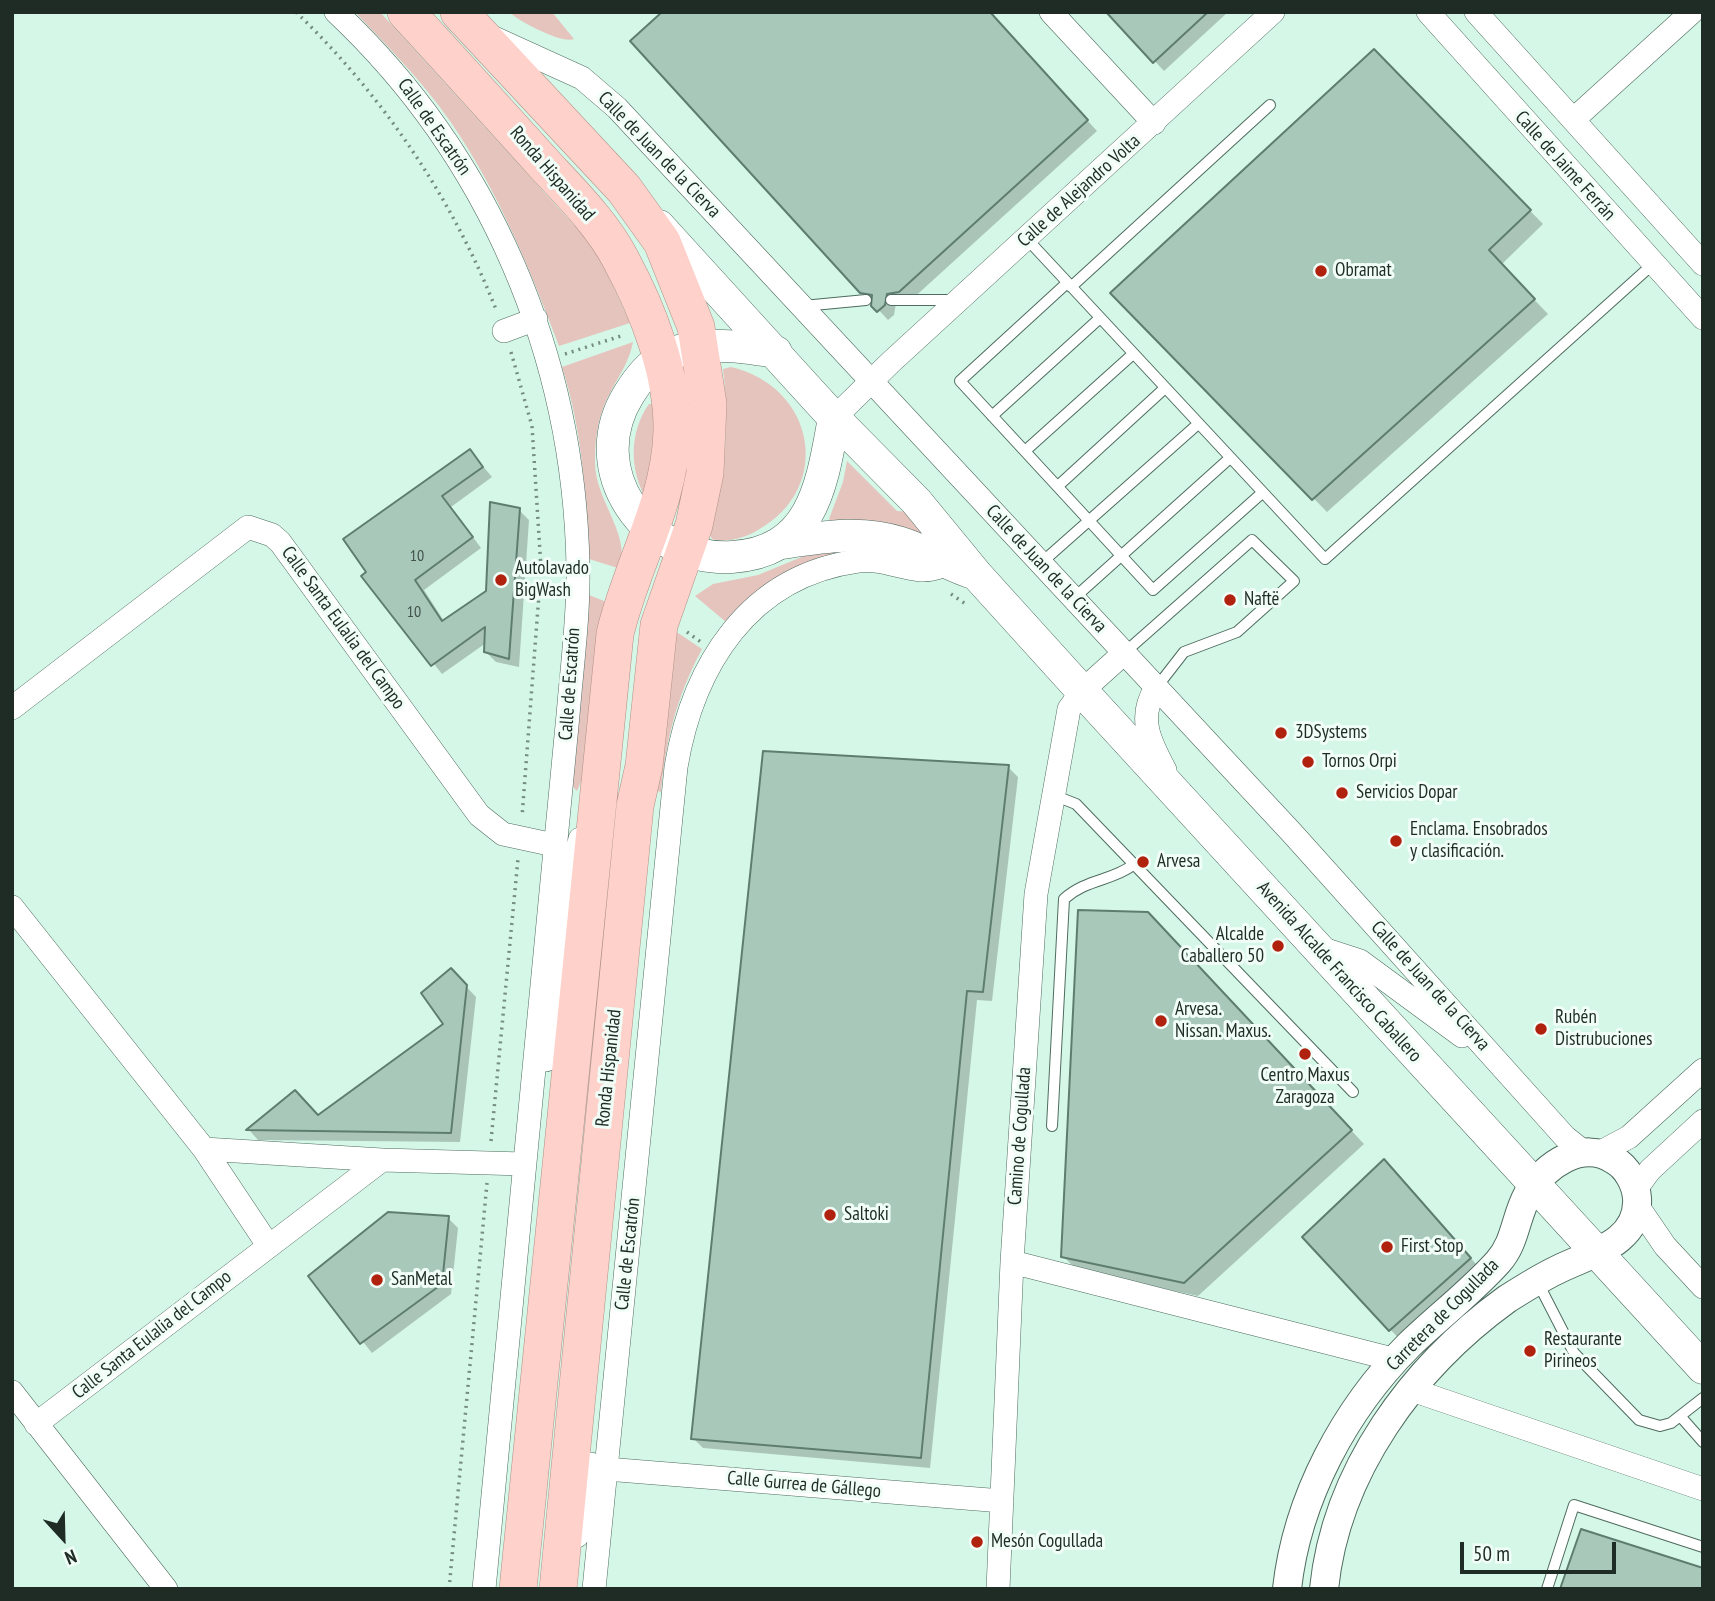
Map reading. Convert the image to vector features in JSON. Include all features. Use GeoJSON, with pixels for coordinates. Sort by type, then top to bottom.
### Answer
{"type":"FeatureCollection","features":[{"type":"Feature","properties":{"kind":"highway","name":"Ronda Hispanidad"},"geometry":{"type":"LineString","coordinates":[[406,12],[593,220],[621,258],[644,311],[670,401],[672,432],[662,496],[651,532],[627,585],[615,634],[518,1589]]}},
{"type":"Feature","properties":{"kind":"highway","name":"Ronda Hispanidad"},"geometry":{"type":"LineString","coordinates":[[467,21],[624,189],[662,242],[694,317],[708,404],[707,452],[701,495],[685,552],[659,625],[644,765],[635,806],[558,1589]]}},
{"type":"Feature","properties":{"kind":"main road","name":"Ronda Hispanidad"},"geometry":{"type":"LineString","coordinates":[[624,189],[834,418]]}},
{"type":"Feature","properties":{"kind":"main road"},"geometry":{"type":"LineString","coordinates":[[776,352],[741,347],[700,348],[660,359],[634,384],[613,434],[615,471],[620,488],[638,519],[651,532],[685,552],[701,556],[738,557],[782,543],[818,497],[834,418]]}},
{"type":"Feature","properties":{"kind":"main road","name":"Avenida Alcalde Francisco Caballero"},"geometry":{"type":"LineString","coordinates":[[834,418],[916,500],[956,577]]}},
{"type":"Feature","properties":{"kind":"main road","name":"Avenida Alcalde Francisco Caballero"},"geometry":{"type":"LineString","coordinates":[[782,543],[839,535],[883,538],[918,549],[956,577],[1082,691],[1703,1368]]}},
{"type":"Feature","properties":{"kind":"street","name":"Calle de Escatrón"},"geometry":{"type":"LineString","coordinates":[[336,12],[368,42],[412,93],[452,148],[504,240],[549,359],[566,440],[578,569],[568,715],[484,1589]]}},
{"type":"Feature","properties":{"kind":"street"},"geometry":{"type":"LineString","coordinates":[[1051,12],[1154,123]]}},
{"type":"Feature","properties":{"kind":"street","name":"Calle de Jaime Ferrán"},"geometry":{"type":"LineString","coordinates":[[1428,12],[1703,318]]}},
{"type":"Feature","properties":{"kind":"street","name":"Calle de Jaime Ferrán"},"geometry":{"type":"LineString","coordinates":[[1476,12],[1703,264]]}},
{"type":"Feature","properties":{"kind":"street","name":"Calle de Jaime Ferrán"},"geometry":{"type":"LineString","coordinates":[[1574,119],[1692,12]]}},
{"type":"Feature","properties":{"kind":"street","name":"Calle de Alejandro Volta"},"geometry":{"type":"LineString","coordinates":[[834,418],[958,300],[1274,15]]}},
{"type":"Feature","properties":{"kind":"street","name":"Calle de Juan de la Cierva"},"geometry":{"type":"LineString","coordinates":[[467,21],[582,78],[617,108],[1292,833],[1565,1137],[1591,1152]]}},
{"type":"Feature","properties":{"kind":"street"},"geometry":{"type":"LineString","coordinates":[[504,331],[536,319]]}},
{"type":"Feature","properties":{"kind":"street"},"geometry":{"type":"LineString","coordinates":[[846,356],[891,362]]}},
{"type":"Feature","properties":{"kind":"street","name":"Calle Santa Eulalia del Campo"},"geometry":{"type":"LineString","coordinates":[[12,708],[248,527],[272,535],[280,542],[479,815],[503,834],[554,845]]}},
{"type":"Feature","properties":{"kind":"street","name":"Calle de Escatrón"},"geometry":{"type":"LineString","coordinates":[[594,1589],[678,751],[692,699],[714,653],[764,600],[817,572],[859,561],[889,561],[956,577]]}},
{"type":"Feature","properties":{"kind":"street"},"geometry":{"type":"LineString","coordinates":[[1082,691],[1123,654]]}},
{"type":"Feature","properties":{"kind":"street"},"geometry":{"type":"LineString","coordinates":[[1156,688],[1149,699],[1145,718],[1150,741],[1180,797]]}},
{"type":"Feature","properties":{"kind":"street","name":"Camino de Cogullada"},"geometry":{"type":"LineString","coordinates":[[998,1589],[1012,1262],[1036,894],[1069,709],[1082,691]]}},
{"type":"Feature","properties":{"kind":"street","name":"Ronda Hispanidad"},"geometry":{"type":"LineString","coordinates":[[531,1113],[554,1033],[569,881],[600,765]]}},
{"type":"Feature","properties":{"kind":"street","name":"Calle de Escatrón"},"geometry":{"type":"LineString","coordinates":[[644,765],[652,867],[660,920]]}},
{"type":"Feature","properties":{"kind":"street"},"geometry":{"type":"LineString","coordinates":[[12,907],[204,1149],[268,1245]]}},
{"type":"Feature","properties":{"kind":"street"},"geometry":{"type":"LineString","coordinates":[[1315,946],[1360,961],[1502,1065]]}},
{"type":"Feature","properties":{"kind":"street"},"geometry":{"type":"LineString","coordinates":[[1591,1152],[1629,1137],[1703,1070]]}},
{"type":"Feature","properties":{"kind":"street"},"geometry":{"type":"LineString","coordinates":[[1636,1197],[1650,1170],[1703,1121]]}},
{"type":"Feature","properties":{"kind":"street"},"geometry":{"type":"LineString","coordinates":[[204,1149],[382,1160],[524,1164]]}},
{"type":"Feature","properties":{"kind":"street"},"geometry":{"type":"LineString","coordinates":[[1591,1152],[1622,1165],[1636,1197],[1665,1246],[1703,1287]]}},
{"type":"Feature","properties":{"kind":"street","name":"Carretera de Cogullada"},"geometry":{"type":"LineString","coordinates":[[1287,1589],[1292,1559],[1314,1486],[1338,1437],[1368,1393],[1396,1360],[1499,1260],[1513,1240],[1522,1207],[1534,1185],[1563,1159],[1591,1152]]}},
{"type":"Feature","properties":{"kind":"street","name":"Calle Santa Eulalia del Campo"},"geometry":{"type":"LineString","coordinates":[[36,1424],[382,1160]]}},
{"type":"Feature","properties":{"kind":"street","name":"Carretera de Cogullada"},"geometry":{"type":"LineString","coordinates":[[1324,1589],[1339,1519],[1352,1486],[1388,1419],[1473,1326],[1556,1270],[1599,1253],[1626,1231],[1636,1197]]}},
{"type":"Feature","properties":{"kind":"street"},"geometry":{"type":"LineString","coordinates":[[1012,1262],[1396,1360]]}},
{"type":"Feature","properties":{"kind":"street","name":"Ronda Hispanidad"},"geometry":{"type":"LineString","coordinates":[[558,1589],[580,1530],[587,1495],[607,1323],[628,1264]]}},
{"type":"Feature","properties":{"kind":"street","name":"Calle de Escatrón"},"geometry":{"type":"LineString","coordinates":[[511,1589],[509,1562],[521,1413],[513,1294]]}},
{"type":"Feature","properties":{"kind":"street"},"geometry":{"type":"LineString","coordinates":[[1412,1390],[1703,1489]]}},
{"type":"Feature","properties":{"kind":"street"},"geometry":{"type":"LineString","coordinates":[[12,1392],[166,1589]]}},
{"type":"Feature","properties":{"kind":"street","name":"Calle Gurrea de Gállego"},"geometry":{"type":"LineString","coordinates":[[606,1469],[1002,1501]]}},
{"type":"Feature","properties":{"kind":"lane"},"geometry":{"type":"LineString","coordinates":[[1262,493],[1153,590],[960,381],[1270,105]]}},
{"type":"Feature","properties":{"kind":"lane"},"geometry":{"type":"LineString","coordinates":[[1027,239],[1325,559],[1653,264]]}},
{"type":"Feature","properties":{"kind":"lane"},"geometry":{"type":"LineString","coordinates":[[891,299],[958,300]]}},
{"type":"Feature","properties":{"kind":"lane"},"geometry":{"type":"LineString","coordinates":[[802,306],[866,300]]}},
{"type":"Feature","properties":{"kind":"lane"},"geometry":{"type":"LineString","coordinates":[[992,415],[1100,318]]}},
{"type":"Feature","properties":{"kind":"lane"},"geometry":{"type":"LineString","coordinates":[[1025,451],[1133,354]]}},
{"type":"Feature","properties":{"kind":"lane"},"geometry":{"type":"LineString","coordinates":[[1058,486],[1165,388]]}},
{"type":"Feature","properties":{"kind":"lane"},"geometry":{"type":"LineString","coordinates":[[1040,564],[1198,424]]}},
{"type":"Feature","properties":{"kind":"lane"},"geometry":{"type":"LineString","coordinates":[[1073,599],[1230,458]]}},
{"type":"Feature","properties":{"kind":"lane"},"geometry":{"type":"LineString","coordinates":[[1123,654],[1252,540],[1294,581],[1237,632],[1184,652],[1156,688]]}},
{"type":"Feature","properties":{"kind":"lane"},"geometry":{"type":"LineString","coordinates":[[1054,795],[1076,804],[1353,1092]]}},
{"type":"Feature","properties":{"kind":"lane"},"geometry":{"type":"LineString","coordinates":[[1052,1126],[1064,900],[1077,887],[1125,871],[1133,865]]}},
{"type":"Feature","properties":{"kind":"lane"},"geometry":{"type":"LineString","coordinates":[[1537,1282],[1574,1353],[1639,1420],[1660,1426],[1681,1417],[1703,1398]]}},
{"type":"Feature","properties":{"kind":"lane"},"geometry":{"type":"LineString","coordinates":[[1681,1417],[1703,1442]]}},
{"type":"Feature","properties":{"kind":"lane"},"geometry":{"type":"LineString","coordinates":[[1547,1589],[1574,1505],[1703,1547]]}},
{"type":"Feature","properties":{"kind":"path"},"geometry":{"type":"LineString","coordinates":[[296,12],[343,62],[418,159],[454,218],[504,331],[531,426],[541,568],[520,839],[449,1589]]}},
{"type":"Feature","properties":{"kind":"path"},"geometry":{"type":"LineString","coordinates":[[956,577],[970,607]]}},
{"type":"Feature","properties":{"kind":"shaded area"},"geometry":{"type":"Polygon","coordinates":[[[355,12],[380,12],[583,235],[603,264],[630,323],[559,346],[498,202],[467,148],[428,92],[355,12]]]}},
{"type":"Feature","properties":{"kind":"shaded area"},"geometry":{"type":"Polygon","coordinates":[[[509,12],[552,12],[574,39],[551,35],[509,12]]]}},
{"type":"Feature","properties":{"kind":"shaded area"},"geometry":{"type":"Polygon","coordinates":[[[633,342],[627,362],[603,407],[595,451],[596,475],[620,541],[621,569],[589,559],[579,438],[562,367],[633,342]]]}},
{"type":"Feature","properties":{"kind":"shaded area"},"geometry":{"type":"Polygon","coordinates":[[[731,367],[759,378],[781,394],[796,416],[805,440],[805,465],[798,489],[782,511],[747,535],[717,540],[710,535],[725,453],[723,369],[731,367]]]}},
{"type":"Feature","properties":{"kind":"shaded area"},"geometry":{"type":"Polygon","coordinates":[[[649,404],[653,404],[655,420],[647,500],[637,477],[634,452],[638,427],[649,404]]]}},
{"type":"Feature","properties":{"kind":"shaded area"},"geometry":{"type":"Polygon","coordinates":[[[847,461],[897,511],[913,512],[932,539],[832,522],[829,519],[843,482],[847,461]]]}},
{"type":"Feature","properties":{"kind":"shaded area"},"geometry":{"type":"Polygon","coordinates":[[[839,551],[743,604],[726,622],[695,596],[713,584],[758,575],[804,556],[839,551]]]}},
{"type":"Feature","properties":{"kind":"shaded area"},"geometry":{"type":"Polygon","coordinates":[[[589,595],[609,603],[589,763],[577,791],[572,786],[589,595]]]}},
{"type":"Feature","properties":{"kind":"shaded area"},"geometry":{"type":"Polygon","coordinates":[[[675,631],[702,649],[674,718],[661,792],[657,791],[675,631]]]}},
{"type":"Feature","properties":{"kind":"building"},"geometry":{"type":"Polygon","coordinates":[[[662,12],[990,12],[1088,120],[899,292],[887,294],[885,305],[877,312],[871,306],[872,295],[860,293],[630,41],[662,12]]]}},
{"type":"Feature","properties":{"kind":"building"},"geometry":{"type":"Polygon","coordinates":[[[1106,12],[1208,12],[1153,63],[1106,12]]]}},
{"type":"Feature","properties":{"kind":"building","name":"Obramat"},"geometry":{"type":"Polygon","coordinates":[[[1374,49],[1531,210],[1489,250],[1535,299],[1312,500],[1110,293],[1374,49]]]}},
{"type":"Feature","properties":{"kind":"building"},"geometry":{"type":"Polygon","coordinates":[[[470,449],[483,467],[442,496],[473,537],[415,580],[442,621],[486,591],[490,502],[520,508],[509,659],[484,652],[485,627],[431,666],[361,576],[366,572],[343,539],[470,449]]]}},
{"type":"Feature","properties":{"kind":"building","name":"Saltoki"},"geometry":{"type":"Polygon","coordinates":[[[763,751],[1009,765],[983,992],[967,991],[921,1458],[691,1439],[763,751]]]}},
{"type":"Feature","properties":{"kind":"building","name":"Arvesa. Nissan. Maxus."},"geometry":{"type":"Polygon","coordinates":[[[1078,910],[1148,912],[1352,1130],[1184,1283],[1061,1257],[1078,910]]]}},
{"type":"Feature","properties":{"kind":"building"},"geometry":{"type":"Polygon","coordinates":[[[451,968],[467,985],[451,1133],[246,1130],[295,1090],[318,1115],[443,1024],[421,993],[451,968]]]}},
{"type":"Feature","properties":{"kind":"building","name":"First Stop"},"geometry":{"type":"Polygon","coordinates":[[[1384,1159],[1471,1258],[1389,1331],[1302,1237],[1384,1159]]]}},
{"type":"Feature","properties":{"kind":"building","name":"SanMetal"},"geometry":{"type":"Polygon","coordinates":[[[388,1212],[449,1216],[442,1284],[360,1344],[308,1276],[388,1212]]]}},
{"type":"Feature","properties":{"kind":"building"},"geometry":{"type":"Polygon","coordinates":[[[1581,1529],[1703,1568],[1703,1589],[1560,1589],[1581,1529]]]}},
{"type":"Feature","properties":{"kind":"place","name":"Obramat"},"geometry":{"type":"Point","coordinates":[1321,271]}},
{"type":"Feature","properties":{"kind":"place","name":"Autolavado BigWash"},"geometry":{"type":"Point","coordinates":[501,580]}},
{"type":"Feature","properties":{"kind":"place","name":"Naftë"},"geometry":{"type":"Point","coordinates":[1230,600]}},
{"type":"Feature","properties":{"kind":"place","name":"3DSystems"},"geometry":{"type":"Point","coordinates":[1281,733]}},
{"type":"Feature","properties":{"kind":"place","name":"Tornos Orpi"},"geometry":{"type":"Point","coordinates":[1308,762]}},
{"type":"Feature","properties":{"kind":"place","name":"Servicios Dopar"},"geometry":{"type":"Point","coordinates":[1342,793]}},
{"type":"Feature","properties":{"kind":"place","name":"Enclama. Ensobrados y clasificación."},"geometry":{"type":"Point","coordinates":[1396,841]}},
{"type":"Feature","properties":{"kind":"place","name":"Arvesa"},"geometry":{"type":"Point","coordinates":[1143,862]}},
{"type":"Feature","properties":{"kind":"place","name":"Alcalde Caballero 50"},"geometry":{"type":"Point","coordinates":[1278,946]}},
{"type":"Feature","properties":{"kind":"place","name":"Arvesa. Nissan. Maxus."},"geometry":{"type":"Point","coordinates":[1161,1021]}},
{"type":"Feature","properties":{"kind":"place","name":"Rubén Distrubuciones"},"geometry":{"type":"Point","coordinates":[1541,1029]}},
{"type":"Feature","properties":{"kind":"place","name":"Centro Maxus Zaragoza"},"geometry":{"type":"Point","coordinates":[1305,1054]}},
{"type":"Feature","properties":{"kind":"place","name":"Saltoki"},"geometry":{"type":"Point","coordinates":[830,1215]}},
{"type":"Feature","properties":{"kind":"place","name":"First Stop"},"geometry":{"type":"Point","coordinates":[1387,1247]}},
{"type":"Feature","properties":{"kind":"place","name":"SanMetal"},"geometry":{"type":"Point","coordinates":[377,1280]}},
{"type":"Feature","properties":{"kind":"place","name":"Restaurante Pirineos"},"geometry":{"type":"Point","coordinates":[1530,1351]}},
{"type":"Feature","properties":{"kind":"place","name":"Mesón Cogullada"},"geometry":{"type":"Point","coordinates":[977,1542]}}]}
